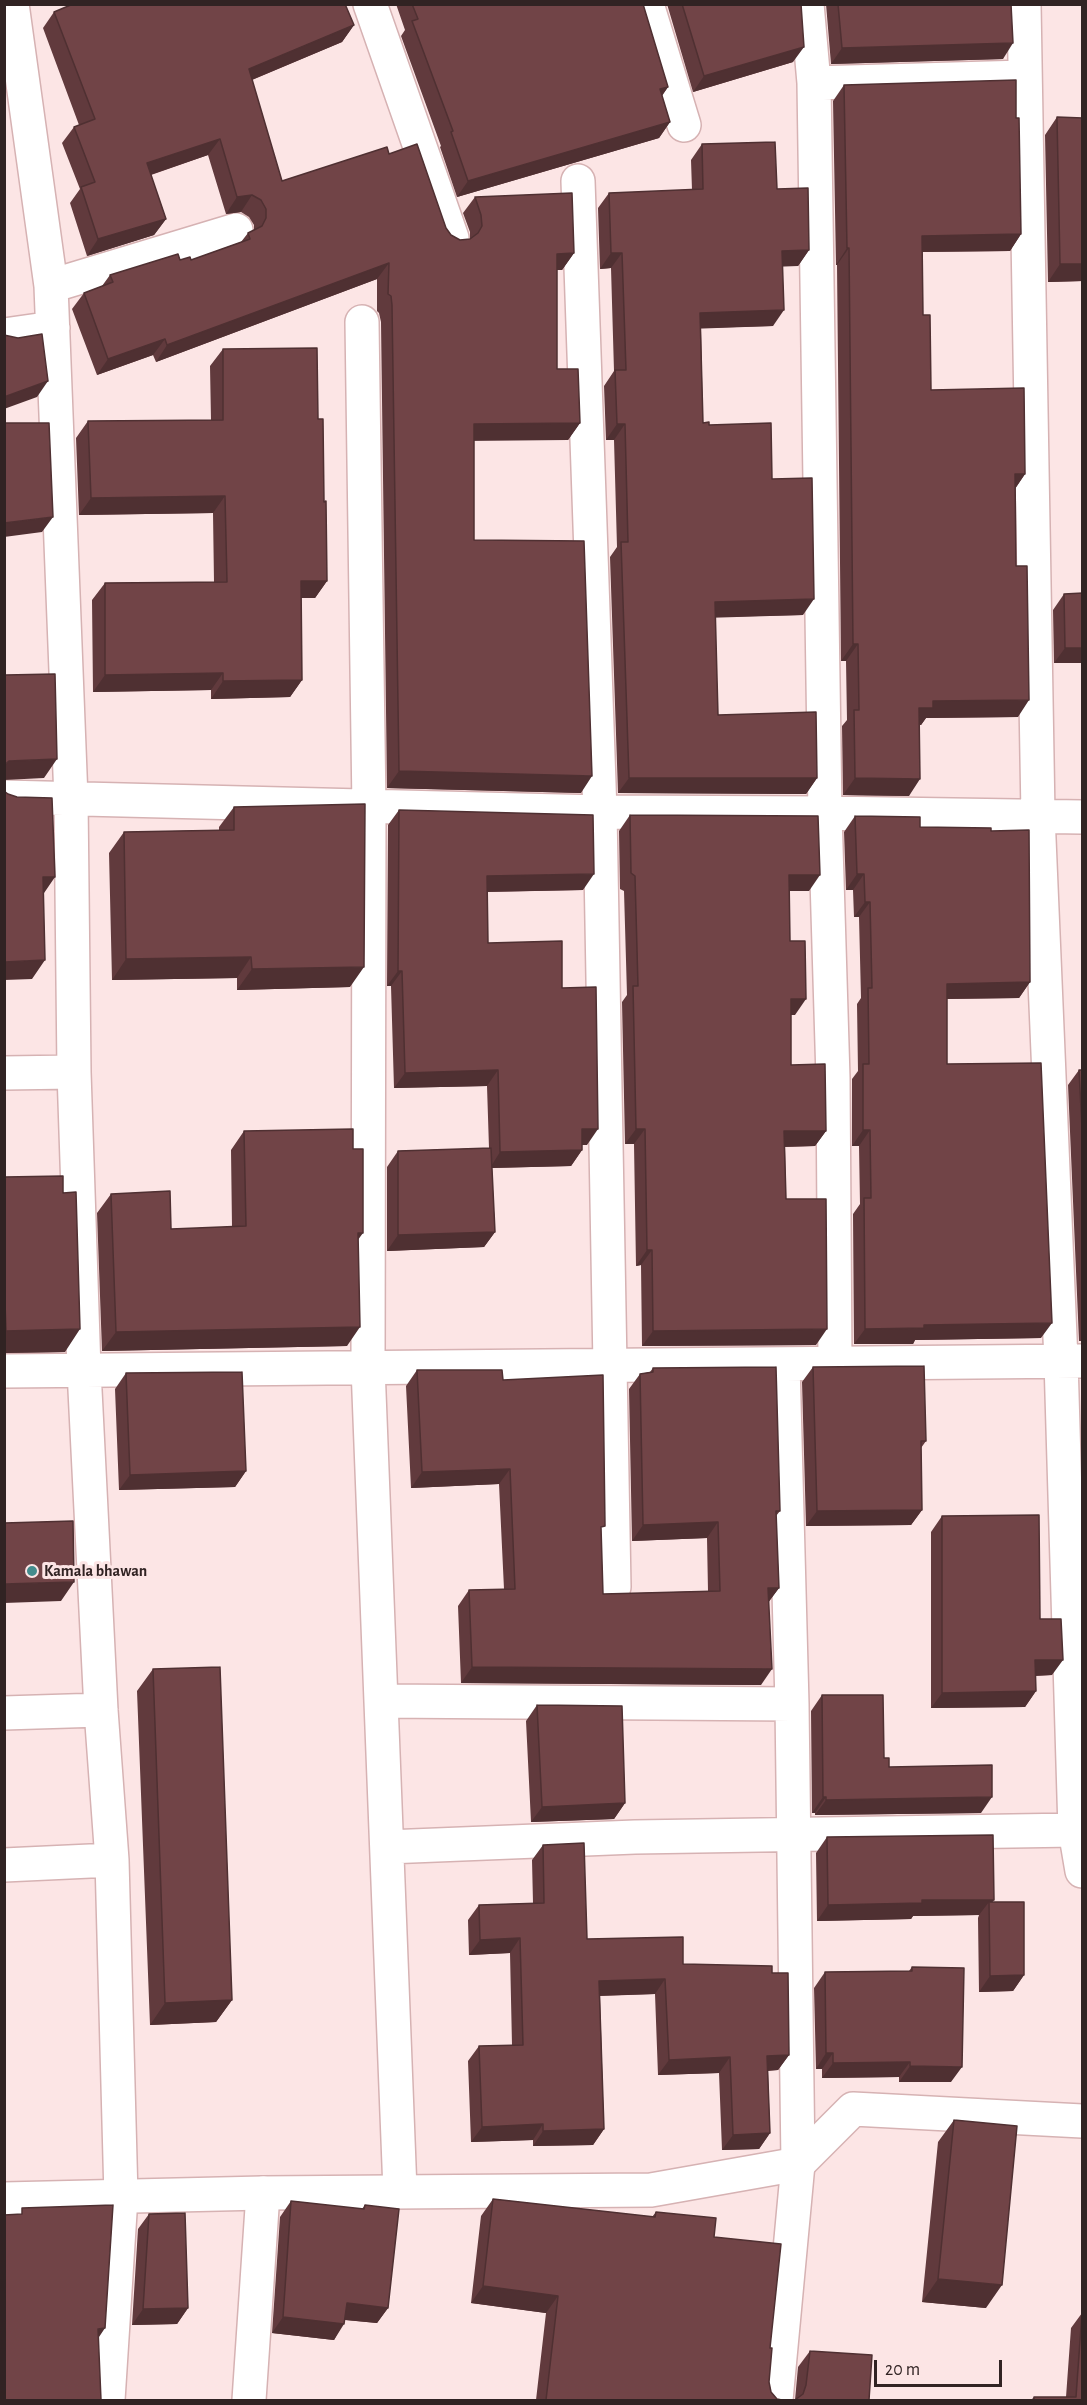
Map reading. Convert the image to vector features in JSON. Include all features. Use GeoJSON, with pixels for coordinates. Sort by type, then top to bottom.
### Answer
{"type":"FeatureCollection","features":[{"type":"Feature","properties":{"kind":"street"},"geometry":{"type":"LineString","coordinates":[[12,4],[17,131],[51,286],[71,799],[74,1072],[84,1370],[101,1710],[112,1860],[122,2198],[108,2400]]}},
{"type":"Feature","properties":{"kind":"street"},"geometry":{"type":"LineString","coordinates":[[370,4],[452,238]]}},
{"type":"Feature","properties":{"kind":"street"},"geometry":{"type":"LineString","coordinates":[[647,4],[684,125]]}},
{"type":"Feature","properties":{"kind":"street"},"geometry":{"type":"LineString","coordinates":[[807,4],[814,82],[825,813],[833,1078],[835,1362]]}},
{"type":"Feature","properties":{"kind":"street"},"geometry":{"type":"LineString","coordinates":[[1024,4],[1038,816],[1072,1361],[1075,1830],[1083,1870]]}},
{"type":"Feature","properties":{"kind":"street"},"geometry":{"type":"LineString","coordinates":[[814,82],[1024,77]]}},
{"type":"Feature","properties":{"kind":"street"},"geometry":{"type":"LineString","coordinates":[[578,181],[600,812],[614,1587]]}},
{"type":"Feature","properties":{"kind":"street"},"geometry":{"type":"LineString","coordinates":[[51,286],[236,230]]}},
{"type":"Feature","properties":{"kind":"street"},"geometry":{"type":"LineString","coordinates":[[362,322],[369,808],[368,1367],[400,2191]]}},
{"type":"Feature","properties":{"kind":"street"},"geometry":{"type":"LineString","coordinates":[[4,335],[52,328]]}},
{"type":"Feature","properties":{"kind":"street"},"geometry":{"type":"LineString","coordinates":[[4,797],[369,808],[1083,817]]}},
{"type":"Feature","properties":{"kind":"street"},"geometry":{"type":"LineString","coordinates":[[4,1073],[74,1072]]}},
{"type":"Feature","properties":{"kind":"street"},"geometry":{"type":"LineString","coordinates":[[4,1371],[1072,1361]]}},
{"type":"Feature","properties":{"kind":"street"},"geometry":{"type":"LineString","coordinates":[[776,2400],[798,2164],[792,1704],[783,1364]]}},
{"type":"Feature","properties":{"kind":"street"},"geometry":{"type":"LineString","coordinates":[[381,1701],[792,1704]]}},
{"type":"Feature","properties":{"kind":"street"},"geometry":{"type":"LineString","coordinates":[[4,1713],[101,1710]]}},
{"type":"Feature","properties":{"kind":"street"},"geometry":{"type":"LineString","coordinates":[[387,1847],[792,1833],[1075,1830]]}},
{"type":"Feature","properties":{"kind":"street"},"geometry":{"type":"LineString","coordinates":[[4,1865],[112,1860]]}},
{"type":"Feature","properties":{"kind":"street"},"geometry":{"type":"LineString","coordinates":[[4,2199],[400,2191],[651,2190],[798,2164],[853,2109],[1083,2121]]}},
{"type":"Feature","properties":{"kind":"street"},"geometry":{"type":"LineString","coordinates":[[249,2400],[263,2193]]}},
{"type":"Feature","properties":{"kind":"building"},"geometry":{"type":"Polygon","coordinates":[[[73,4],[345,4],[354,25],[249,69],[282,181],[387,147],[389,154],[417,144],[446,228],[451,235],[460,240],[470,239],[478,233],[482,226],[475,197],[572,193],[574,253],[557,254],[557,369],[578,369],[580,423],[474,424],[474,540],[584,541],[592,776],[399,771],[392,305],[391,296],[388,294],[389,263],[167,345],[165,339],[108,359],[84,293],[113,282],[110,275],[178,254],[180,260],[190,257],[191,260],[250,239],[248,233],[262,226],[266,218],[266,209],[261,200],[252,195],[237,197],[220,139],[147,163],[166,219],[98,239],[81,187],[95,182],[74,127],[95,119],[54,12],[73,4]]]}},
{"type":"Feature","properties":{"kind":"building"},"geometry":{"type":"Polygon","coordinates":[[[412,4],[643,4],[668,87],[660,89],[670,122],[468,181],[451,132],[453,131],[412,21],[418,19],[412,4]]]}},
{"type":"Feature","properties":{"kind":"building"},"geometry":{"type":"Polygon","coordinates":[[[682,4],[801,4],[804,47],[704,76],[682,4]]]}},
{"type":"Feature","properties":{"kind":"building"},"geometry":{"type":"Polygon","coordinates":[[[838,4],[1011,4],[1013,43],[842,48],[838,4]]]}},
{"type":"Feature","properties":{"kind":"building"},"geometry":{"type":"Polygon","coordinates":[[[1016,80],[1021,234],[922,236],[923,315],[930,315],[931,390],[1024,388],[1025,474],[1015,474],[1016,566],[1027,566],[1029,700],[933,701],[933,708],[919,708],[920,779],[855,778],[854,710],[859,710],[858,644],[853,644],[849,248],[847,248],[844,85],[1016,80]]]}},
{"type":"Feature","properties":{"kind":"building"},"geometry":{"type":"Polygon","coordinates":[[[1057,117],[1083,118],[1083,264],[1060,264],[1057,117]]]}},
{"type":"Feature","properties":{"kind":"building"},"geometry":{"type":"Polygon","coordinates":[[[775,142],[777,189],[808,188],[809,250],[782,251],[784,310],[700,313],[703,423],[709,422],[709,425],[771,423],[772,479],[812,478],[814,599],[715,602],[718,715],[816,712],[817,778],[629,778],[621,542],[628,542],[625,424],[617,424],[615,370],[626,370],[622,253],[611,253],[609,193],[703,189],[702,144],[775,142]]]}},
{"type":"Feature","properties":{"kind":"building"},"geometry":{"type":"Polygon","coordinates":[[[42,334],[48,381],[4,397],[4,335],[18,338],[42,334]]]}},
{"type":"Feature","properties":{"kind":"building"},"geometry":{"type":"Polygon","coordinates":[[[317,348],[318,419],[323,419],[327,581],[301,581],[302,680],[223,681],[223,673],[105,675],[105,583],[227,582],[225,496],[91,498],[88,421],[223,420],[223,349],[317,348]]]}},
{"type":"Feature","properties":{"kind":"building"},"geometry":{"type":"Polygon","coordinates":[[[4,423],[49,423],[53,517],[4,523],[4,423]]]}},
{"type":"Feature","properties":{"kind":"building"},"geometry":{"type":"Polygon","coordinates":[[[1083,593],[1083,648],[1065,648],[1064,594],[1083,593]]]}},
{"type":"Feature","properties":{"kind":"building"},"geometry":{"type":"Polygon","coordinates":[[[4,671],[5,675],[55,674],[57,759],[9,761],[4,765],[4,671]]]}},
{"type":"Feature","properties":{"kind":"building"},"geometry":{"type":"Polygon","coordinates":[[[4,791],[17,797],[52,798],[55,877],[43,877],[45,960],[4,962],[4,791]]]}},
{"type":"Feature","properties":{"kind":"building"},"geometry":{"type":"Polygon","coordinates":[[[365,804],[364,967],[252,969],[251,957],[126,959],[124,832],[234,830],[234,807],[365,804]]]}},
{"type":"Feature","properties":{"kind":"building"},"geometry":{"type":"Polygon","coordinates":[[[399,810],[593,815],[594,874],[487,876],[488,943],[562,941],[562,988],[596,987],[598,1129],[582,1129],[582,1150],[500,1152],[498,1070],[405,1073],[402,971],[398,971],[399,810]]]}},
{"type":"Feature","properties":{"kind":"building"},"geometry":{"type":"Polygon","coordinates":[[[630,815],[818,816],[820,875],[789,875],[790,941],[805,941],[806,999],[791,999],[791,1065],[825,1064],[826,1131],[784,1131],[786,1199],[826,1199],[827,1329],[653,1331],[652,1250],[647,1250],[645,1129],[636,1129],[633,986],[638,986],[635,876],[631,873],[630,815]]]}},
{"type":"Feature","properties":{"kind":"building"},"geometry":{"type":"Polygon","coordinates":[[[855,816],[920,817],[920,827],[991,828],[991,831],[1029,830],[1030,982],[947,984],[947,1064],[1041,1063],[1052,1323],[924,1325],[924,1328],[865,1329],[864,1198],[871,1198],[870,1130],[863,1130],[863,1064],[869,1064],[868,988],[872,988],[870,902],[865,902],[864,874],[857,874],[855,816]]]}},
{"type":"Feature","properties":{"kind":"building"},"geometry":{"type":"Polygon","coordinates":[[[1079,1070],[1083,1070],[1083,1147],[1079,1070]]]}},
{"type":"Feature","properties":{"kind":"building"},"geometry":{"type":"Polygon","coordinates":[[[353,1129],[353,1149],[363,1149],[363,1233],[358,1233],[360,1327],[116,1332],[111,1194],[170,1191],[171,1229],[246,1226],[244,1131],[353,1129]]]}},
{"type":"Feature","properties":{"kind":"building"},"geometry":{"type":"Polygon","coordinates":[[[491,1148],[495,1232],[398,1235],[398,1151],[491,1148]]]}},
{"type":"Feature","properties":{"kind":"building"},"geometry":{"type":"Polygon","coordinates":[[[63,1176],[63,1193],[76,1192],[80,1329],[6,1331],[4,1177],[63,1176]]]}},
{"type":"Feature","properties":{"kind":"building"},"geometry":{"type":"Polygon","coordinates":[[[924,1366],[926,1441],[921,1441],[922,1510],[817,1511],[813,1367],[924,1366]]]}},
{"type":"Feature","properties":{"kind":"building"},"geometry":{"type":"Polygon","coordinates":[[[776,1367],[780,1511],[776,1511],[779,1588],[768,1588],[772,1669],[472,1667],[469,1590],[515,1589],[510,1469],[422,1472],[417,1370],[502,1370],[503,1380],[603,1375],[605,1526],[601,1527],[603,1594],[720,1591],[718,1522],[643,1525],[640,1374],[653,1372],[653,1368],[776,1367]]]}},
{"type":"Feature","properties":{"kind":"building"},"geometry":{"type":"Polygon","coordinates":[[[242,1372],[246,1471],[130,1475],[126,1373],[242,1372]]]}},
{"type":"Feature","properties":{"kind":"building"},"geometry":{"type":"Polygon","coordinates":[[[1039,1515],[1040,1619],[1061,1619],[1063,1660],[1035,1660],[1036,1691],[942,1693],[942,1516],[1039,1515]]]}},
{"type":"Feature","properties":{"kind":"building"},"geometry":{"type":"Polygon","coordinates":[[[73,1521],[74,1582],[4,1584],[4,1523],[73,1521]]]}},
{"type":"Feature","properties":{"kind":"building"},"geometry":{"type":"Polygon","coordinates":[[[220,1667],[232,2000],[165,2003],[153,1669],[220,1667]]]}},
{"type":"Feature","properties":{"kind":"building"},"geometry":{"type":"Polygon","coordinates":[[[822,1695],[883,1695],[884,1758],[889,1758],[889,1767],[992,1765],[992,1797],[826,1800],[826,1797],[823,1797],[822,1695]]]}},
{"type":"Feature","properties":{"kind":"building"},"geometry":{"type":"Polygon","coordinates":[[[537,1705],[622,1706],[625,1803],[542,1807],[537,1705]]]}},
{"type":"Feature","properties":{"kind":"building"},"geometry":{"type":"Polygon","coordinates":[[[993,1835],[994,1900],[922,1900],[922,1903],[828,1905],[827,1837],[993,1835]]]}},
{"type":"Feature","properties":{"kind":"building"},"geometry":{"type":"Polygon","coordinates":[[[584,1843],[587,1939],[683,1937],[683,1964],[772,1966],[772,1973],[788,1973],[789,2055],[767,2056],[770,2133],[733,2135],[730,2057],[669,2060],[665,1979],[599,1981],[604,2129],[543,2131],[543,2124],[482,2127],[479,2046],[523,2045],[520,1938],[480,1940],[479,1905],[544,1903],[543,1845],[584,1843]]]}},
{"type":"Feature","properties":{"kind":"building"},"geometry":{"type":"Polygon","coordinates":[[[989,1902],[1024,1902],[1024,1975],[990,1976],[989,1902]]]}},
{"type":"Feature","properties":{"kind":"building"},"geometry":{"type":"Polygon","coordinates":[[[912,1967],[964,1968],[962,2067],[910,2066],[910,2062],[833,2063],[833,2053],[826,2053],[825,1972],[912,1971],[912,1967]]]}},
{"type":"Feature","properties":{"kind":"building"},"geometry":{"type":"Polygon","coordinates":[[[954,2120],[1017,2126],[1002,2285],[938,2279],[954,2120]]]}},
{"type":"Feature","properties":{"kind":"building"},"geometry":{"type":"Polygon","coordinates":[[[493,2199],[655,2217],[656,2212],[716,2218],[714,2237],[781,2244],[770,2348],[772,2348],[769,2382],[771,2392],[777,2399],[782,2400],[546,2400],[558,2296],[483,2286],[493,2199]]]}},
{"type":"Feature","properties":{"kind":"building"},"geometry":{"type":"Polygon","coordinates":[[[291,2201],[364,2209],[365,2205],[399,2209],[388,2308],[347,2303],[344,2324],[283,2317],[291,2201]]]}},
{"type":"Feature","properties":{"kind":"building"},"geometry":{"type":"Polygon","coordinates":[[[113,2205],[105,2328],[98,2329],[101,2400],[4,2400],[4,2215],[22,2214],[22,2208],[113,2205]]]}},
{"type":"Feature","properties":{"kind":"building"},"geometry":{"type":"Polygon","coordinates":[[[185,2213],[188,2308],[143,2309],[149,2214],[185,2213]]]}},
{"type":"Feature","properties":{"kind":"building"},"geometry":{"type":"Polygon","coordinates":[[[1082,2313],[1083,2400],[1034,2400],[1034,2397],[1076,2397],[1082,2313]]]}},
{"type":"Feature","properties":{"kind":"building"},"geometry":{"type":"Polygon","coordinates":[[[810,2351],[872,2355],[869,2400],[795,2400],[803,2394],[806,2385],[810,2351]]]}},
{"type":"Feature","properties":{"kind":"place","name":"Kamala bhawan"},"geometry":{"type":"Point","coordinates":[32,1571]}}]}
